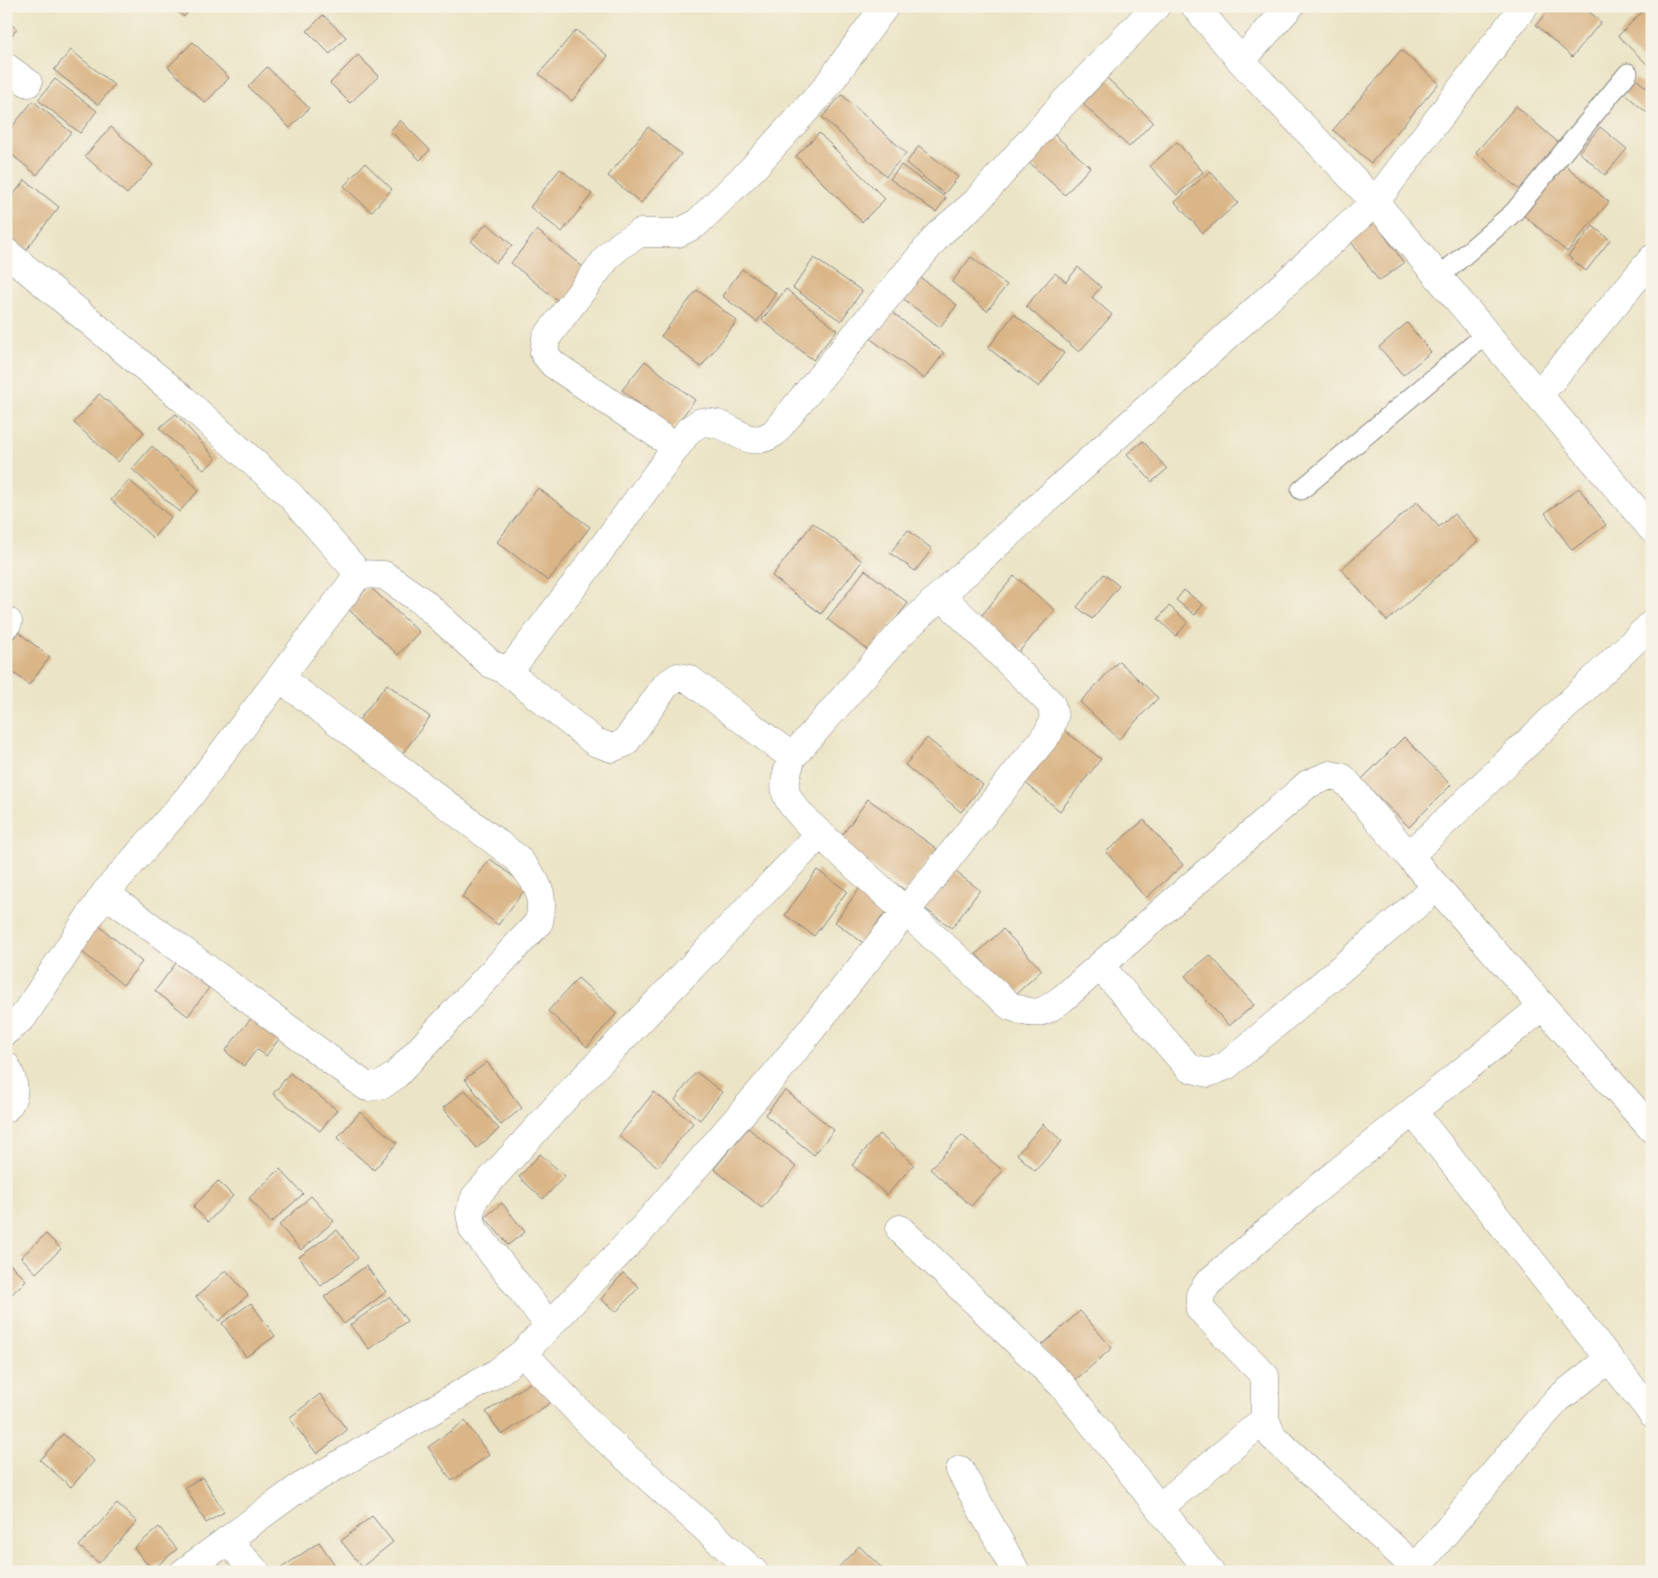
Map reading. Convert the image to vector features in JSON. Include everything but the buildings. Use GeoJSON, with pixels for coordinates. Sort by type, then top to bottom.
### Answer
{"type":"FeatureCollection","features":[{"type":"Feature","properties":{"kind":"street"},"geometry":{"type":"LineString","coordinates":[[676,447],[553,364],[544,353],[546,338],[609,255],[622,244],[640,233],[678,233],[696,224],[824,90],[885,6]]}},
{"type":"Feature","properties":{"kind":"street"},"geometry":{"type":"LineString","coordinates":[[505,670],[522,654],[688,430],[701,422],[717,424],[750,440],[764,440],[774,433],[939,234],[976,202],[1060,107],[1156,6]]}},
{"type":"Feature","properties":{"kind":"street"},"geometry":{"type":"LineString","coordinates":[[1195,6],[1241,61],[1375,202],[1652,529]]}},
{"type":"Feature","properties":{"kind":"street"},"geometry":{"type":"LineString","coordinates":[[1241,61],[1290,6]]}},
{"type":"Feature","properties":{"kind":"street"},"geometry":{"type":"LineString","coordinates":[[1524,6],[1375,202],[900,634],[792,757],[783,782],[791,804],[820,834],[1010,1006],[1029,1014],[1045,1011],[1100,966],[1308,784],[1330,775],[1343,778],[1436,888],[1652,1129]]}},
{"type":"Feature","properties":{"kind":"street"},"geometry":{"type":"LineString","coordinates":[[6,67],[28,83]]}},
{"type":"Feature","properties":{"kind":"street"},"geometry":{"type":"LineString","coordinates":[[6,252],[182,398],[290,495],[360,574],[384,575],[423,602],[492,664],[505,670],[595,742],[612,748],[625,743],[666,685],[678,677],[689,679],[792,757]]}},
{"type":"Feature","properties":{"kind":"street"},"geometry":{"type":"LineString","coordinates":[[1539,395],[1652,259]]}},
{"type":"Feature","properties":{"kind":"street"},"geometry":{"type":"LineString","coordinates":[[6,1031],[23,1017],[105,893],[188,798],[360,574]]}},
{"type":"Feature","properties":{"kind":"street"},"geometry":{"type":"LineString","coordinates":[[184,1572],[297,1489],[498,1372],[523,1353],[643,1228],[768,1083],[904,910],[1049,732],[1054,717],[1051,704],[941,595]]}},
{"type":"Feature","properties":{"kind":"street"},"geometry":{"type":"LineString","coordinates":[[1408,856],[1652,624]]}},
{"type":"Feature","properties":{"kind":"street"},"geometry":{"type":"LineString","coordinates":[[105,893],[366,1087],[382,1085],[396,1075],[539,922],[543,904],[539,886],[516,858],[280,678]]}},
{"type":"Feature","properties":{"kind":"street"},"geometry":{"type":"LineString","coordinates":[[549,1325],[473,1229],[470,1213],[475,1197],[562,1101],[820,834]]}},
{"type":"Feature","properties":{"kind":"street"},"geometry":{"type":"LineString","coordinates":[[1100,966],[1190,1068],[1208,1074],[1226,1066],[1436,888]]}},
{"type":"Feature","properties":{"kind":"street"},"geometry":{"type":"LineString","coordinates":[[1542,1007],[1307,1197],[1208,1283],[1200,1295],[1200,1310],[1264,1376],[1265,1419],[1272,1436],[1418,1570],[1537,1422],[1558,1399],[1609,1359]]}},
{"type":"Feature","properties":{"kind":"street"},"geometry":{"type":"LineString","coordinates":[[6,1066],[12,1077],[15,1091],[6,1108]]}},
{"type":"Feature","properties":{"kind":"street"},"geometry":{"type":"LineString","coordinates":[[1413,1112],[1652,1413]]}},
{"type":"Feature","properties":{"kind":"street"},"geometry":{"type":"LineString","coordinates":[[900,1228],[1062,1385],[1210,1572]]}},
{"type":"Feature","properties":{"kind":"street"},"geometry":{"type":"LineString","coordinates":[[523,1353],[596,1430],[754,1572]]}},
{"type":"Feature","properties":{"kind":"street"},"geometry":{"type":"LineString","coordinates":[[1159,1508],[1265,1419]]}},
{"type":"Feature","properties":{"kind":"street"},"geometry":{"type":"LineString","coordinates":[[960,1470],[1016,1572]]}},
{"type":"Feature","properties":{"kind":"street"},"geometry":{"type":"LineString","coordinates":[[227,1540],[256,1572]]}},
{"type":"Feature","properties":{"kind":"lane"},"geometry":{"type":"LineString","coordinates":[[1439,277],[1514,212],[1628,73]]}},
{"type":"Feature","properties":{"kind":"lane"},"geometry":{"type":"LineString","coordinates":[[1301,490],[1486,334]]}}]}
